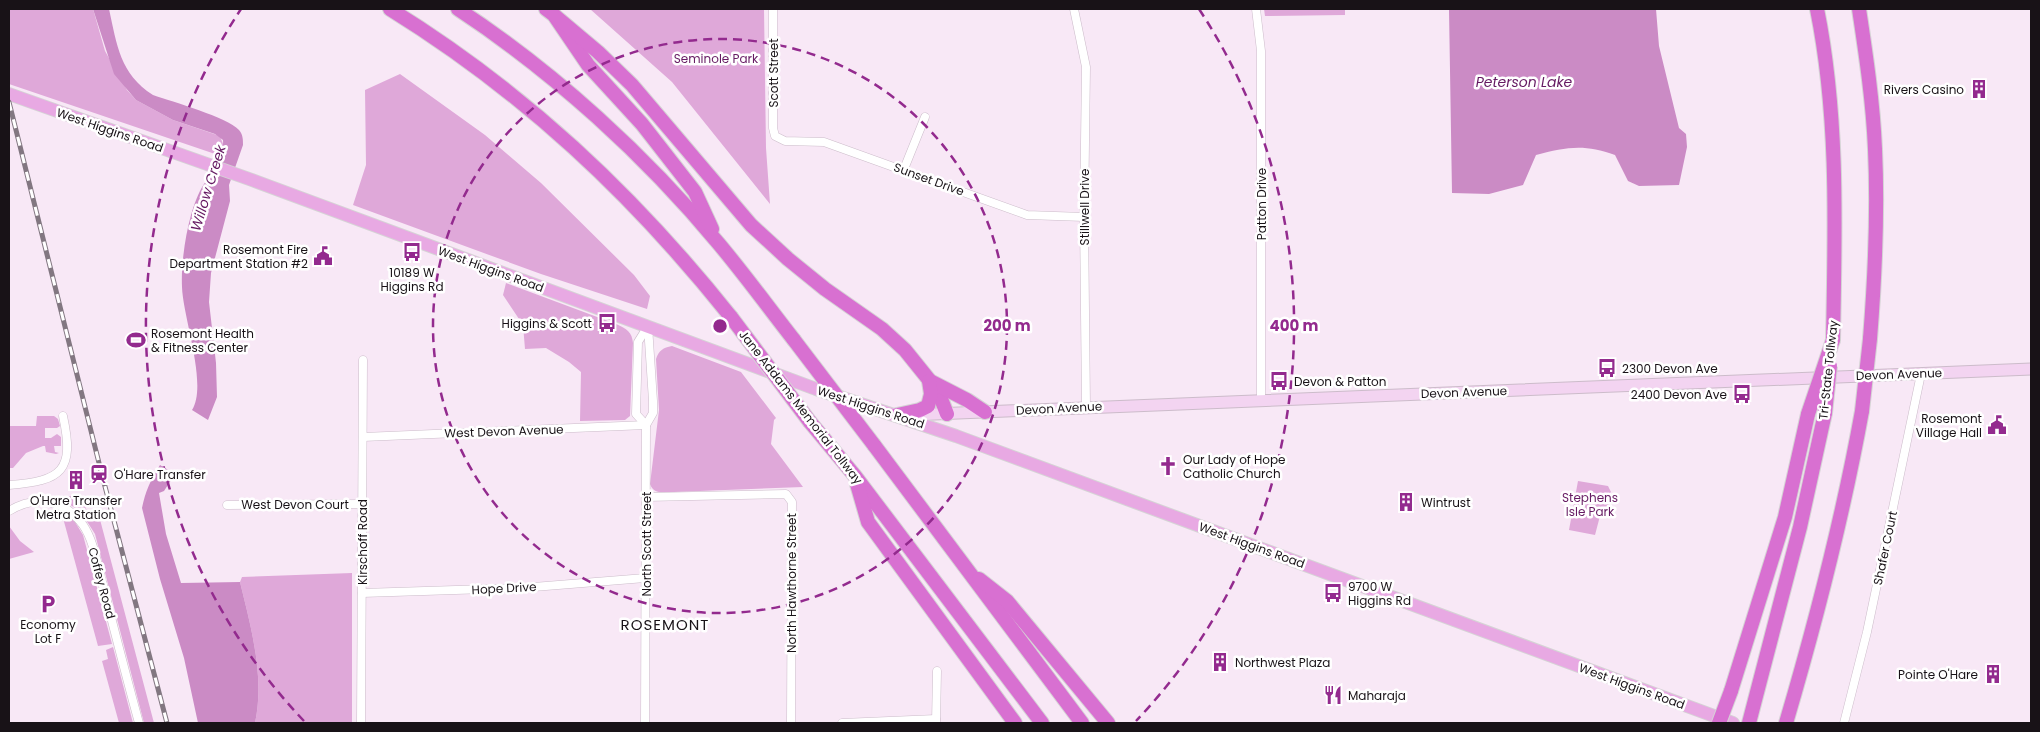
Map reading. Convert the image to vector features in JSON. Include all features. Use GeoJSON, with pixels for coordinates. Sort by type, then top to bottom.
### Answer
{"type":"FeatureCollection","features":[{"type":"Feature","properties":{"kind":"highway","name":"Jane Addams Memorial Tollway"},"geometry":{"type":"LineString","coordinates":[[390,9],[470,62],[558,131],[620,190],[678,252],[731,317],[810,422],[855,476],[1042,723]]}},
{"type":"Feature","properties":{"kind":"highway"},"geometry":{"type":"LineString","coordinates":[[458,9],[525,57],[586,108],[639,158],[719,244],[874,445],[1082,723]]}},
{"type":"Feature","properties":{"kind":"highway","name":"Tri-State Tollway"},"geometry":{"type":"LineString","coordinates":[[1749,723],[1804,510],[1824,413],[1833,340],[1835,178],[1829,88],[1817,9]]}},
{"type":"Feature","properties":{"kind":"highway"},"geometry":{"type":"LineString","coordinates":[[1788,718],[1843,505],[1862,411],[1870,339],[1876,251],[1875,147],[1870,89],[1859,9]]}},
{"type":"Feature","properties":{"kind":"highway"},"geometry":{"type":"LineString","coordinates":[[550,12],[588,65],[642,124],[694,192],[719,244]]}},
{"type":"Feature","properties":{"kind":"highway"},"geometry":{"type":"LineString","coordinates":[[550,12],[598,52],[632,85],[751,225],[788,259],[825,289],[882,329],[905,350],[938,391],[947,414]]}},
{"type":"Feature","properties":{"kind":"highway"},"geometry":{"type":"LineString","coordinates":[[1719,723],[1731,691],[1784,517],[1808,414],[1833,340]]}},
{"type":"Feature","properties":{"kind":"highway"},"geometry":{"type":"LineString","coordinates":[[929,381],[967,400],[985,412]]}},
{"type":"Feature","properties":{"kind":"highway"},"geometry":{"type":"LineString","coordinates":[[897,415],[920,410],[928,406],[931,394],[929,381]]}},
{"type":"Feature","properties":{"kind":"highway"},"geometry":{"type":"LineString","coordinates":[[855,476],[868,522],[1015,723]]}},
{"type":"Feature","properties":{"kind":"highway"},"geometry":{"type":"LineString","coordinates":[[964,567],[1007,601],[1108,723]]}},
{"type":"Feature","properties":{"kind":"main road","name":"West Higgins Road"},"geometry":{"type":"LineString","coordinates":[[9,94],[237,174],[816,389],[897,415],[1733,723]]}},
{"type":"Feature","properties":{"kind":"main road","name":"Devon Avenue"},"geometry":{"type":"LineString","coordinates":[[897,415],[2031,369]]}},
{"type":"Feature","properties":{"kind":"main road"},"geometry":{"type":"LineString","coordinates":[[947,414],[951,435]]}},
{"type":"Feature","properties":{"kind":"street","name":"Scott Street"},"geometry":{"type":"LineString","coordinates":[[773,9],[772,128],[775,136]]}},
{"type":"Feature","properties":{"kind":"street","name":"Stillwell Drive"},"geometry":{"type":"LineString","coordinates":[[1074,9],[1086,67],[1084,217],[1086,407]]}},
{"type":"Feature","properties":{"kind":"street","name":"Patton Drive"},"geometry":{"type":"LineString","coordinates":[[1256,9],[1261,51],[1261,400]]}},
{"type":"Feature","properties":{"kind":"street"},"geometry":{"type":"LineString","coordinates":[[904,169],[925,117]]}},
{"type":"Feature","properties":{"kind":"street","name":"Sunset Drive"},"geometry":{"type":"LineString","coordinates":[[775,136],[785,141],[824,142],[904,169],[1028,215],[1084,217]]}},
{"type":"Feature","properties":{"kind":"street","name":"North Scott Street"},"geometry":{"type":"LineString","coordinates":[[646,425],[636,414],[636,363],[638,342],[648,326]]}},
{"type":"Feature","properties":{"kind":"street","name":"North Scott Street"},"geometry":{"type":"LineString","coordinates":[[645,723],[646,425],[653,413],[653,382],[648,326]]}},
{"type":"Feature","properties":{"kind":"street","name":"Kirschoff Road"},"geometry":{"type":"LineString","coordinates":[[361,723],[363,360]]}},
{"type":"Feature","properties":{"kind":"street","name":"Shafer Court"},"geometry":{"type":"LineString","coordinates":[[1843,722],[1868,626],[1921,374]]}},
{"type":"Feature","properties":{"kind":"street"},"geometry":{"type":"LineString","coordinates":[[9,485],[35,482],[51,477],[62,468],[67,460],[68,450],[63,416]]}},
{"type":"Feature","properties":{"kind":"street","name":"West Devon Avenue"},"geometry":{"type":"LineString","coordinates":[[363,437],[646,425]]}},
{"type":"Feature","properties":{"kind":"street","name":"North Hawthorne Street"},"geometry":{"type":"LineString","coordinates":[[646,498],[786,494],[792,502],[791,723]]}},
{"type":"Feature","properties":{"kind":"street","name":"Coffey Road"},"geometry":{"type":"LineString","coordinates":[[9,511],[35,500],[45,502],[66,509],[75,516],[86,530],[139,723]]}},
{"type":"Feature","properties":{"kind":"street","name":"West Devon Court"},"geometry":{"type":"LineString","coordinates":[[227,505],[362,504]]}},
{"type":"Feature","properties":{"kind":"street","name":"Hope Drive"},"geometry":{"type":"LineString","coordinates":[[362,593],[521,588],[646,578]]}},
{"type":"Feature","properties":{"kind":"street"},"geometry":{"type":"LineString","coordinates":[[842,723],[936,721],[937,671]]}},
{"type":"Feature","properties":{"kind":"green space"},"geometry":{"type":"Polygon","coordinates":[[[9,9],[93,9],[105,51],[127,90],[136,100],[173,120],[220,136],[223,144],[221,156],[9,84],[9,9]]]}},
{"type":"Feature","properties":{"kind":"green space","name":"Seminole Park"},"geometry":{"type":"Polygon","coordinates":[[[590,9],[764,9],[766,148],[770,204],[672,82],[590,9]]]}},
{"type":"Feature","properties":{"kind":"green space"},"geometry":{"type":"Polygon","coordinates":[[[1264,9],[1345,9],[1345,15],[1265,16],[1264,9]]]}},
{"type":"Feature","properties":{"kind":"green space"},"geometry":{"type":"Polygon","coordinates":[[[400,74],[485,135],[541,183],[634,275],[650,296],[647,309],[541,274],[353,205],[366,165],[365,90],[400,74]]]}},
{"type":"Feature","properties":{"kind":"green space"},"geometry":{"type":"Polygon","coordinates":[[[506,283],[616,324],[628,331],[633,343],[630,416],[625,420],[580,421],[581,372],[546,348],[525,349],[523,325],[503,295],[506,283]]]}},
{"type":"Feature","properties":{"kind":"green space"},"geometry":{"type":"Polygon","coordinates":[[[672,346],[741,372],[776,418],[774,420],[771,444],[803,487],[663,492],[652,488],[650,484],[659,410],[656,359],[658,353],[672,346]]]}},
{"type":"Feature","properties":{"kind":"green space"},"geometry":{"type":"Polygon","coordinates":[[[37,416],[54,416],[58,419],[60,426],[57,428],[45,428],[45,438],[51,438],[57,434],[61,437],[61,446],[54,446],[55,452],[59,453],[46,452],[45,446],[43,446],[26,453],[13,468],[9,468],[9,426],[36,426],[37,416]]]}},
{"type":"Feature","properties":{"kind":"green space","name":"Stephens Isle Park"},"geometry":{"type":"Polygon","coordinates":[[[1578,481],[1608,486],[1611,492],[1605,497],[1612,508],[1600,516],[1595,535],[1569,530],[1578,481]]]}},
{"type":"Feature","properties":{"kind":"green space"},"geometry":{"type":"Polygon","coordinates":[[[76,495],[76,497],[81,496],[88,514],[98,512],[154,723],[144,723],[95,534],[81,512],[63,500],[64,497],[76,495]]]}},
{"type":"Feature","properties":{"kind":"green space"},"geometry":{"type":"Polygon","coordinates":[[[62,512],[75,522],[83,535],[112,644],[98,646],[63,518],[60,515],[62,512]]]}},
{"type":"Feature","properties":{"kind":"green space"},"geometry":{"type":"Polygon","coordinates":[[[9,526],[20,541],[34,552],[9,559],[9,526]]]}},
{"type":"Feature","properties":{"kind":"green space"},"geometry":{"type":"Polygon","coordinates":[[[352,573],[352,723],[255,723],[258,706],[258,670],[240,582],[242,577],[352,573]]]}},
{"type":"Feature","properties":{"kind":"green space"},"geometry":{"type":"Polygon","coordinates":[[[113,647],[133,723],[119,723],[102,661],[108,659],[106,650],[113,647]]]}},
{"type":"Feature","properties":{"kind":"water","name":"Willow Creek"},"geometry":{"type":"Polygon","coordinates":[[[93,9],[109,9],[122,58],[133,78],[142,87],[153,95],[223,120],[233,125],[242,135],[243,145],[229,185],[230,201],[211,273],[209,302],[216,363],[217,397],[208,420],[192,410],[196,399],[196,368],[183,300],[182,270],[185,242],[192,211],[205,182],[213,176],[221,155],[223,140],[215,134],[173,120],[136,100],[114,74],[93,9]]]}},
{"type":"Feature","properties":{"kind":"water","name":"Peterson Lake"},"geometry":{"type":"Polygon","coordinates":[[[1449,9],[1656,9],[1659,46],[1679,128],[1686,134],[1687,147],[1679,185],[1639,186],[1628,181],[1615,155],[1594,149],[1575,148],[1536,155],[1523,185],[1489,194],[1452,193],[1449,9]]]}},
{"type":"Feature","properties":{"kind":"water"},"geometry":{"type":"Polygon","coordinates":[[[160,465],[175,474],[164,491],[159,493],[166,534],[181,583],[240,582],[258,670],[258,706],[255,723],[198,723],[184,658],[160,579],[142,508],[149,486],[160,465]]]}},
{"type":"Feature","properties":{"kind":"railway"},"geometry":{"type":"LineString","coordinates":[[9,102],[102,475],[167,723]]}},
{"type":"Feature","properties":{"kind":"place","name":"Rivers Casino"},"geometry":{"type":"Point","coordinates":[1979,89]}},
{"type":"Feature","properties":{"kind":"place","name":"10189 W Higgins Rd"},"geometry":{"type":"Point","coordinates":[412,252]}},
{"type":"Feature","properties":{"kind":"place","name":"Rosemont Fire Department Station #2"},"geometry":{"type":"Point","coordinates":[323,256]}},
{"type":"Feature","properties":{"kind":"place","name":"Higgins & Scott"},"geometry":{"type":"Point","coordinates":[607,323]}},
{"type":"Feature","properties":{"kind":"place","name":"Rosemont Health & Fitness Center"},"geometry":{"type":"Point","coordinates":[136,340]}},
{"type":"Feature","properties":{"kind":"place","name":"2300 Devon Ave"},"geometry":{"type":"Point","coordinates":[1607,368]}},
{"type":"Feature","properties":{"kind":"place","name":"Devon & Patton"},"geometry":{"type":"Point","coordinates":[1279,381]}},
{"type":"Feature","properties":{"kind":"place","name":"2400 Devon Ave"},"geometry":{"type":"Point","coordinates":[1742,394]}},
{"type":"Feature","properties":{"kind":"place","name":"Rosemont Village Hall"},"geometry":{"type":"Point","coordinates":[1997,425]}},
{"type":"Feature","properties":{"kind":"place","name":"Our Lady of Hope Catholic Church"},"geometry":{"type":"Point","coordinates":[1168,466]}},
{"type":"Feature","properties":{"kind":"place","name":"O'Hare Transfer"},"geometry":{"type":"Point","coordinates":[99,474]}},
{"type":"Feature","properties":{"kind":"place","name":"O'Hare Transfer Metra Station"},"geometry":{"type":"Point","coordinates":[76,480]}},
{"type":"Feature","properties":{"kind":"place","name":"Wintrust"},"geometry":{"type":"Point","coordinates":[1406,502]}},
{"type":"Feature","properties":{"kind":"place","name":"9700 W Higgins Rd"},"geometry":{"type":"Point","coordinates":[1333,593]}},
{"type":"Feature","properties":{"kind":"place","name":"Economy Lot F"},"geometry":{"type":"Point","coordinates":[48,604]}},
{"type":"Feature","properties":{"kind":"place","name":"Northwest Plaza"},"geometry":{"type":"Point","coordinates":[1220,662]}},
{"type":"Feature","properties":{"kind":"place","name":"Pointe O'Hare"},"geometry":{"type":"Point","coordinates":[1993,674]}},
{"type":"Feature","properties":{"kind":"place","name":"Maharaja"},"geometry":{"type":"Point","coordinates":[1333,695]}},
{"type":"Feature","properties":{"kind":"district","name":"ROSEMONT"},"geometry":{"type":"Point","coordinates":[665,624]}}]}
